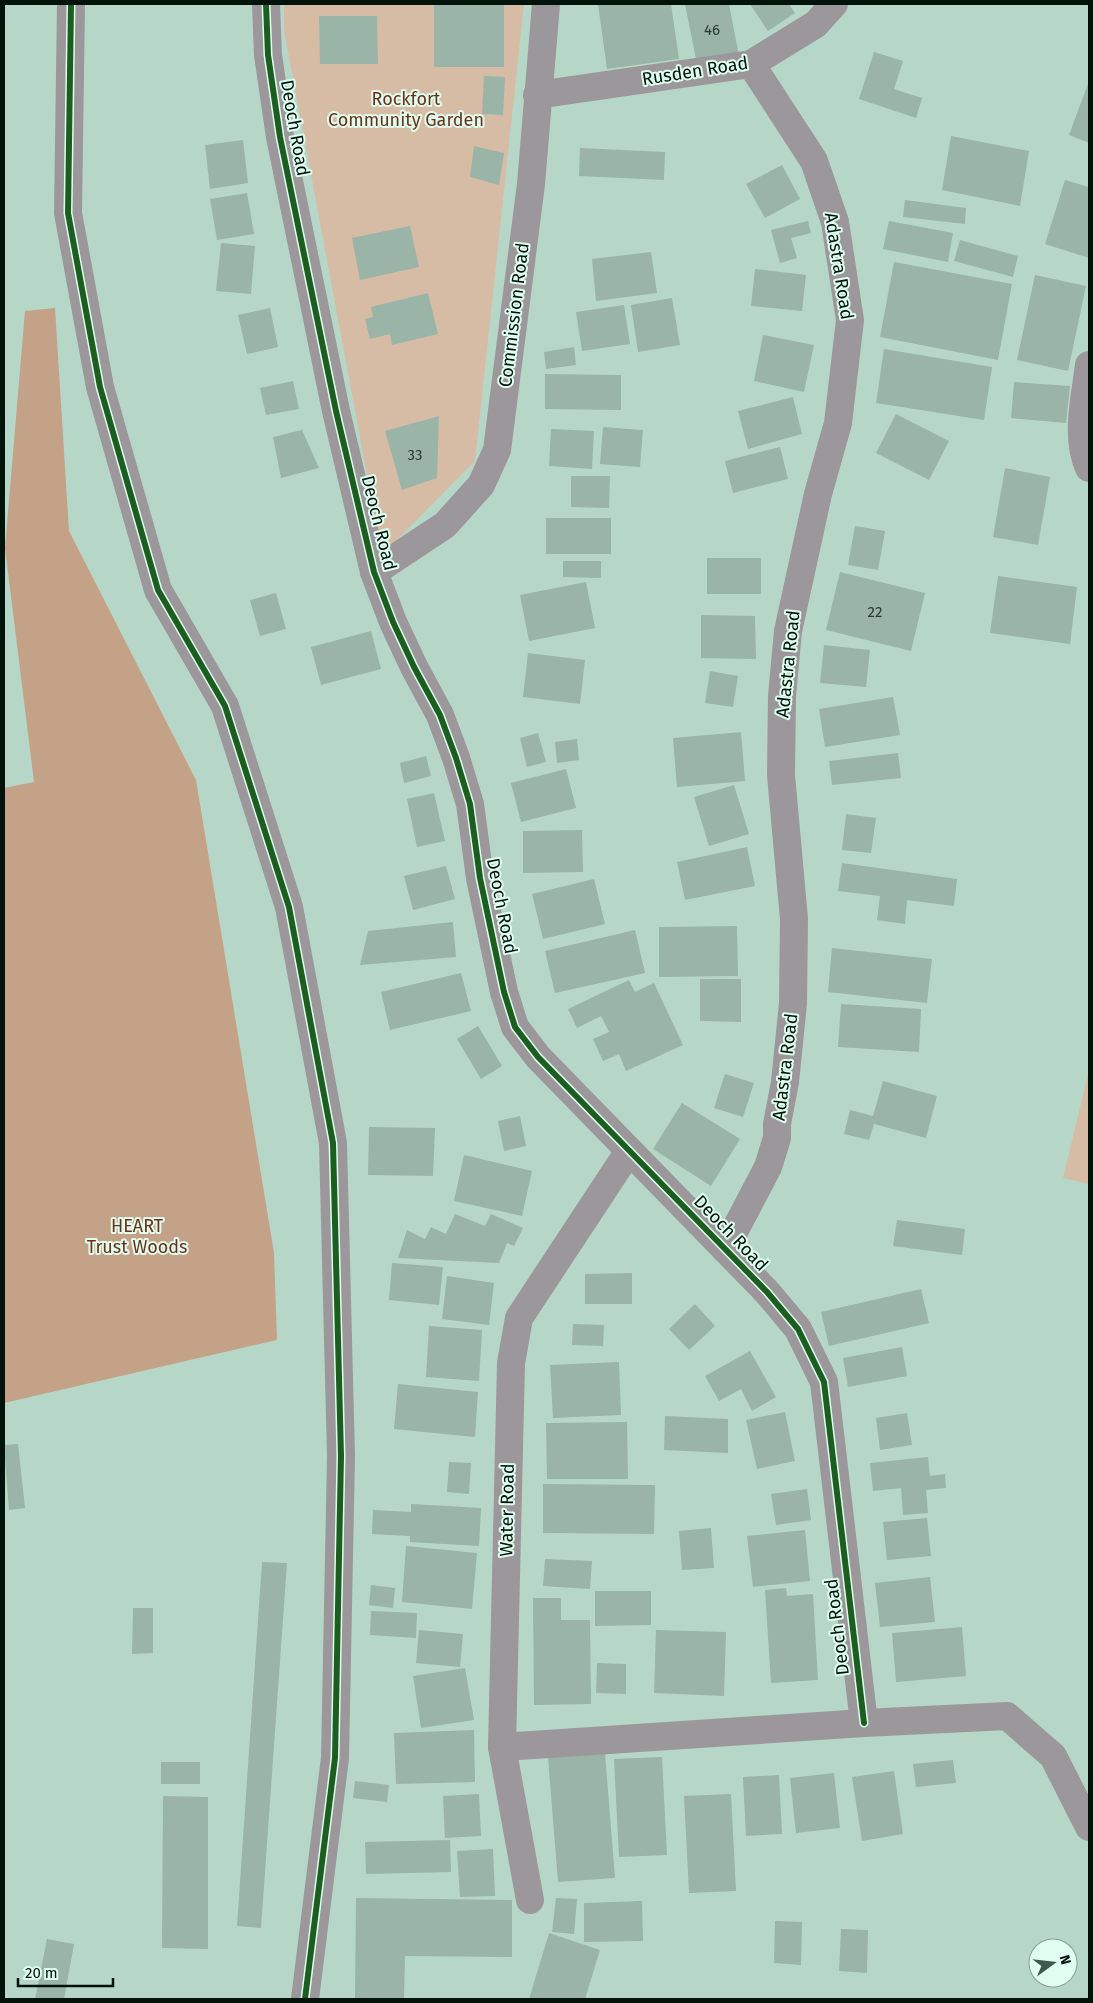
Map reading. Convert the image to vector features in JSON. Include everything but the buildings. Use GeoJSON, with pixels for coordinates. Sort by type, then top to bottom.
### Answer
{"type":"FeatureCollection","features":[{"type":"Feature","properties":{"kind":"street"},"geometry":{"type":"LineString","coordinates":[[71,4],[68,213],[100,387],[158,590],[225,706],[289,907],[332,1143],[342,1456],[335,1758],[305,1999]]}},
{"type":"Feature","properties":{"kind":"street","name":"Deoch Road"},"geometry":{"type":"LineString","coordinates":[[266,4],[268,55],[280,137],[336,411],[374,572],[393,622],[414,668],[440,714],[456,758],[470,804],[480,878],[504,992],[515,1028],[538,1057],[767,1292],[798,1330],[824,1382],[864,1722]]}},
{"type":"Feature","properties":{"kind":"street","name":"Commission Road"},"geometry":{"type":"LineString","coordinates":[[374,572],[445,525],[481,485],[497,450],[531,184],[546,4]]}},
{"type":"Feature","properties":{"kind":"street","name":"Rusden Road"},"geometry":{"type":"LineString","coordinates":[[537,94],[751,64],[816,24],[834,4]]}},
{"type":"Feature","properties":{"kind":"street","name":"Adastra Road"},"geometry":{"type":"LineString","coordinates":[[725,1249],[768,1167],[777,1138],[777,1124],[785,1082],[793,1004],[794,919],[781,776],[783,687],[788,631],[818,494],[838,423],[850,320],[835,222],[814,161],[751,64]]}},
{"type":"Feature","properties":{"kind":"street"},"geometry":{"type":"LineString","coordinates":[[1089,365],[1082,433],[1084,458],[1089,468]]}},
{"type":"Feature","properties":{"kind":"street","name":"Water Road"},"geometry":{"type":"LineString","coordinates":[[530,1900],[502,1747],[511,1363],[520,1318],[629,1151]]}},
{"type":"Feature","properties":{"kind":"street"},"geometry":{"type":"LineString","coordinates":[[502,1747],[864,1722],[1007,1716],[1053,1756],[1089,1827]]}},
{"type":"Feature","properties":{"kind":"green space","name":"Rockfort Community Garden"},"geometry":{"type":"Polygon","coordinates":[[[284,4],[524,4],[475,461],[382,555],[284,30],[284,4]]]}},
{"type":"Feature","properties":{"kind":"green space","name":"HEART Trust Woods"},"geometry":{"type":"Polygon","coordinates":[[[55,308],[69,531],[196,780],[274,1253],[277,1340],[4,1403],[4,788],[34,782],[5,548],[25,311],[55,308]]]}},
{"type":"Feature","properties":{"kind":"green space"},"geometry":{"type":"Polygon","coordinates":[[[1089,1070],[1089,1184],[1063,1178],[1089,1070]]]}},
{"type":"Feature","properties":{"kind":"cycle path"},"geometry":{"type":"LineString","coordinates":[[71,4],[68,213],[100,387],[158,590],[225,706],[289,907],[333,1143],[341,1456],[335,1758],[305,1999]]}},
{"type":"Feature","properties":{"kind":"cycle path"},"geometry":{"type":"LineString","coordinates":[[266,4],[268,55],[280,137],[336,411],[374,572],[393,622],[414,667],[440,715],[456,758],[470,804],[480,878],[504,992],[515,1027],[538,1057],[767,1292],[798,1329],[824,1382],[864,1723]]}}]}
